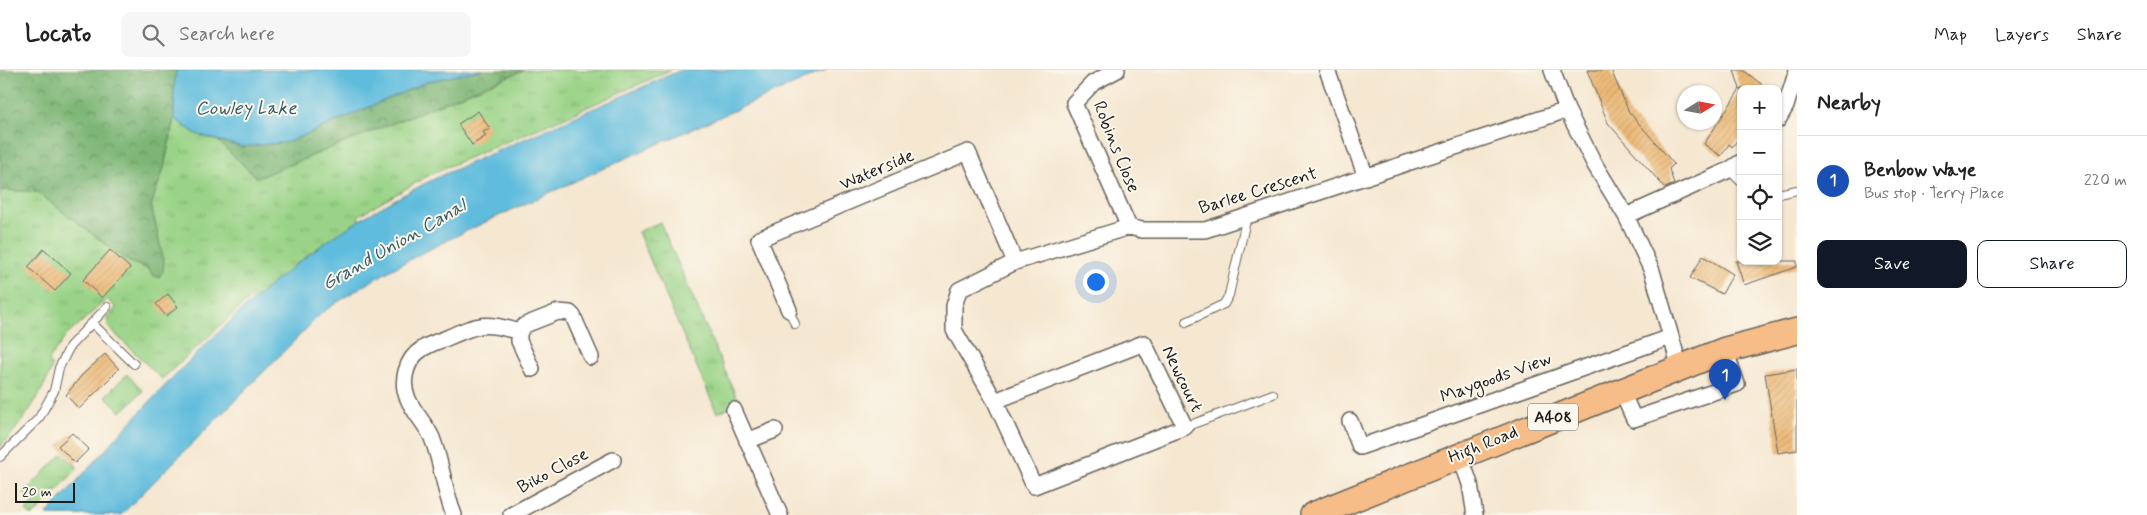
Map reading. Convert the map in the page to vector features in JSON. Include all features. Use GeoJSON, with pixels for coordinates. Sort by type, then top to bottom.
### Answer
{"type":"FeatureCollection","features":[{"type":"Feature","properties":{"kind":"main road","name":"High Road"},"geometry":{"type":"LineString","coordinates":[[1313,515],[1621,390],[1725,350],[1797,331]]}},
{"type":"Feature","properties":{"kind":"street","name":"Robins Close"},"geometry":{"type":"LineString","coordinates":[[1117,70],[1093,83],[1074,102],[1129,227]]}},
{"type":"Feature","properties":{"kind":"street"},"geometry":{"type":"LineString","coordinates":[[1328,70],[1366,176]]}},
{"type":"Feature","properties":{"kind":"street"},"geometry":{"type":"LineString","coordinates":[[1552,70],[1567,110],[1595,165],[1626,216],[1652,271],[1680,368]]}},
{"type":"Feature","properties":{"kind":"street"},"geometry":{"type":"LineString","coordinates":[[1782,113],[1786,106],[1796,70]]}},
{"type":"Feature","properties":{"kind":"street","name":"Barlee Crescent"},"geometry":{"type":"LineString","coordinates":[[1129,227],[1142,230],[1205,230],[1567,110]]}},
{"type":"Feature","properties":{"kind":"street","name":"Waterside"},"geometry":{"type":"LineString","coordinates":[[789,310],[756,241],[968,152],[1015,262]]}},
{"type":"Feature","properties":{"kind":"street"},"geometry":{"type":"LineString","coordinates":[[1626,216],[1735,166]]}},
{"type":"Feature","properties":{"kind":"street","name":"Newcourt"},"geometry":{"type":"LineString","coordinates":[[995,401],[1144,343],[1186,427],[1034,486],[995,401],[954,330],[954,306],[959,290],[1015,262],[1129,227]]}},
{"type":"Feature","properties":{"kind":"street"},"geometry":{"type":"LineString","coordinates":[[532,369],[519,341],[519,332],[525,325],[558,312],[570,312],[573,316],[591,357]]}},
{"type":"Feature","properties":{"kind":"street"},"geometry":{"type":"LineString","coordinates":[[454,515],[441,463],[431,436],[408,399],[405,385],[406,370],[413,357],[422,348],[477,324],[500,325],[519,332]]}},
{"type":"Feature","properties":{"kind":"street","name":"Maygoods View"},"geometry":{"type":"LineString","coordinates":[[1350,421],[1360,447],[1671,337]]}},
{"type":"Feature","properties":{"kind":"street"},"geometry":{"type":"LineString","coordinates":[[1621,390],[1634,419],[1737,384],[1725,350]]}},
{"type":"Feature","properties":{"kind":"street"},"geometry":{"type":"LineString","coordinates":[[734,410],[780,515]]}},
{"type":"Feature","properties":{"kind":"street"},"geometry":{"type":"LineString","coordinates":[[748,441],[775,430]]}},
{"type":"Feature","properties":{"kind":"street"},"geometry":{"type":"LineString","coordinates":[[1460,455],[1470,484],[1475,515]]}},
{"type":"Feature","properties":{"kind":"street","name":"Biko Close"},"geometry":{"type":"LineString","coordinates":[[511,515],[613,460]]}},
{"type":"Feature","properties":{"kind":"lane"},"geometry":{"type":"LineString","coordinates":[[1782,193],[1797,190]]}},
{"type":"Feature","properties":{"kind":"lane"},"geometry":{"type":"LineString","coordinates":[[1186,322],[1224,304],[1229,295],[1247,216]]}},
{"type":"Feature","properties":{"kind":"lane"},"geometry":{"type":"LineString","coordinates":[[0,456],[40,418],[54,391],[59,368],[70,346],[107,307]]}},
{"type":"Feature","properties":{"kind":"lane"},"geometry":{"type":"LineString","coordinates":[[789,310],[795,324]]}},
{"type":"Feature","properties":{"kind":"lane"},"geometry":{"type":"LineString","coordinates":[[92,323],[134,364]]}},
{"type":"Feature","properties":{"kind":"lane"},"geometry":{"type":"LineString","coordinates":[[1186,427],[1273,394]]}},
{"type":"Feature","properties":{"kind":"green space"},"geometry":{"type":"Polygon","coordinates":[[[0,70],[176,70],[174,118],[164,168],[151,205],[164,262],[163,271],[159,277],[153,275],[148,269],[128,261],[37,192],[2,190],[0,192],[0,70]]]}},
{"type":"Feature","properties":{"kind":"green space"},"geometry":{"type":"Polygon","coordinates":[[[482,70],[524,70],[257,178],[218,141],[242,147],[289,142],[429,81],[482,70]]]}},
{"type":"Feature","properties":{"kind":"green space"},"geometry":{"type":"Polygon","coordinates":[[[524,70],[671,70],[435,172],[358,216],[360,220],[295,265],[255,300],[252,297],[162,379],[108,327],[107,318],[116,308],[107,299],[66,336],[49,360],[52,367],[36,400],[0,448],[0,192],[2,190],[37,192],[128,261],[148,269],[153,275],[159,241],[151,205],[164,168],[174,118],[196,134],[218,141],[257,178],[524,70]]]}},
{"type":"Feature","properties":{"kind":"green space"},"geometry":{"type":"Polygon","coordinates":[[[660,222],[739,403],[717,413],[638,232],[660,222]]]}},
{"type":"Feature","properties":{"kind":"green space"},"geometry":{"type":"Polygon","coordinates":[[[127,374],[143,391],[121,412],[105,396],[127,374]]]}},
{"type":"Feature","properties":{"kind":"green space"},"geometry":{"type":"Polygon","coordinates":[[[62,454],[76,465],[77,469],[34,515],[30,515],[26,511],[33,503],[24,493],[62,454]]]}},
{"type":"Feature","properties":{"kind":"water","name":"Cowley Lake"},"geometry":{"type":"Polygon","coordinates":[[[176,70],[482,70],[429,81],[289,142],[242,147],[196,134],[174,118],[176,70]]]}},
{"type":"Feature","properties":{"kind":"water","name":"Grand Union Canal"},"geometry":{"type":"Polygon","coordinates":[[[681,70],[826,70],[610,165],[401,264],[323,312],[121,515],[46,515],[135,417],[228,323],[295,265],[329,240],[383,206],[440,176],[681,70]]]}},
{"type":"Feature","properties":{"kind":"building"},"geometry":{"type":"Polygon","coordinates":[[[1587,70],[1611,70],[1629,112],[1674,164],[1669,169],[1674,184],[1665,188],[1608,123],[1587,70]]]}},
{"type":"Feature","properties":{"kind":"building"},"geometry":{"type":"Polygon","coordinates":[[[1734,70],[1743,70],[1763,85],[1739,85],[1734,70]]]}},
{"type":"Feature","properties":{"kind":"building"},"geometry":{"type":"Polygon","coordinates":[[[1737,94],[1737,141],[1732,147],[1729,144],[1721,156],[1704,144],[1713,130],[1722,130],[1722,116],[1737,94]]]}},
{"type":"Feature","properties":{"kind":"building"},"geometry":{"type":"Polygon","coordinates":[[[478,111],[490,129],[483,132],[486,136],[472,145],[458,124],[478,111]]]}},
{"type":"Feature","properties":{"kind":"building"},"geometry":{"type":"Polygon","coordinates":[[[44,249],[71,273],[55,291],[28,267],[44,249]]]}},
{"type":"Feature","properties":{"kind":"building"},"geometry":{"type":"Polygon","coordinates":[[[110,250],[130,268],[102,298],[83,280],[110,250]]]}},
{"type":"Feature","properties":{"kind":"building"},"geometry":{"type":"Polygon","coordinates":[[[1703,256],[1733,274],[1722,294],[1690,278],[1703,256]]]}},
{"type":"Feature","properties":{"kind":"building"},"geometry":{"type":"Polygon","coordinates":[[[1782,261],[1797,261],[1797,267],[1744,285],[1737,265],[1782,265],[1782,261]]]}},
{"type":"Feature","properties":{"kind":"building"},"geometry":{"type":"Polygon","coordinates":[[[168,294],[178,307],[166,316],[156,304],[168,294]]]}},
{"type":"Feature","properties":{"kind":"building"},"geometry":{"type":"Polygon","coordinates":[[[105,354],[119,369],[79,409],[66,395],[82,375],[105,354]]]}},
{"type":"Feature","properties":{"kind":"building"},"geometry":{"type":"Polygon","coordinates":[[[1797,369],[1797,450],[1778,453],[1765,374],[1797,369]]]}},
{"type":"Feature","properties":{"kind":"building"},"geometry":{"type":"Polygon","coordinates":[[[72,433],[89,449],[75,463],[58,446],[72,433]]]}},
{"type":"Feature","properties":{"kind":"place","name":"Benbow Waye"},"geometry":{"type":"Point","coordinates":[1725,400]}}]}
